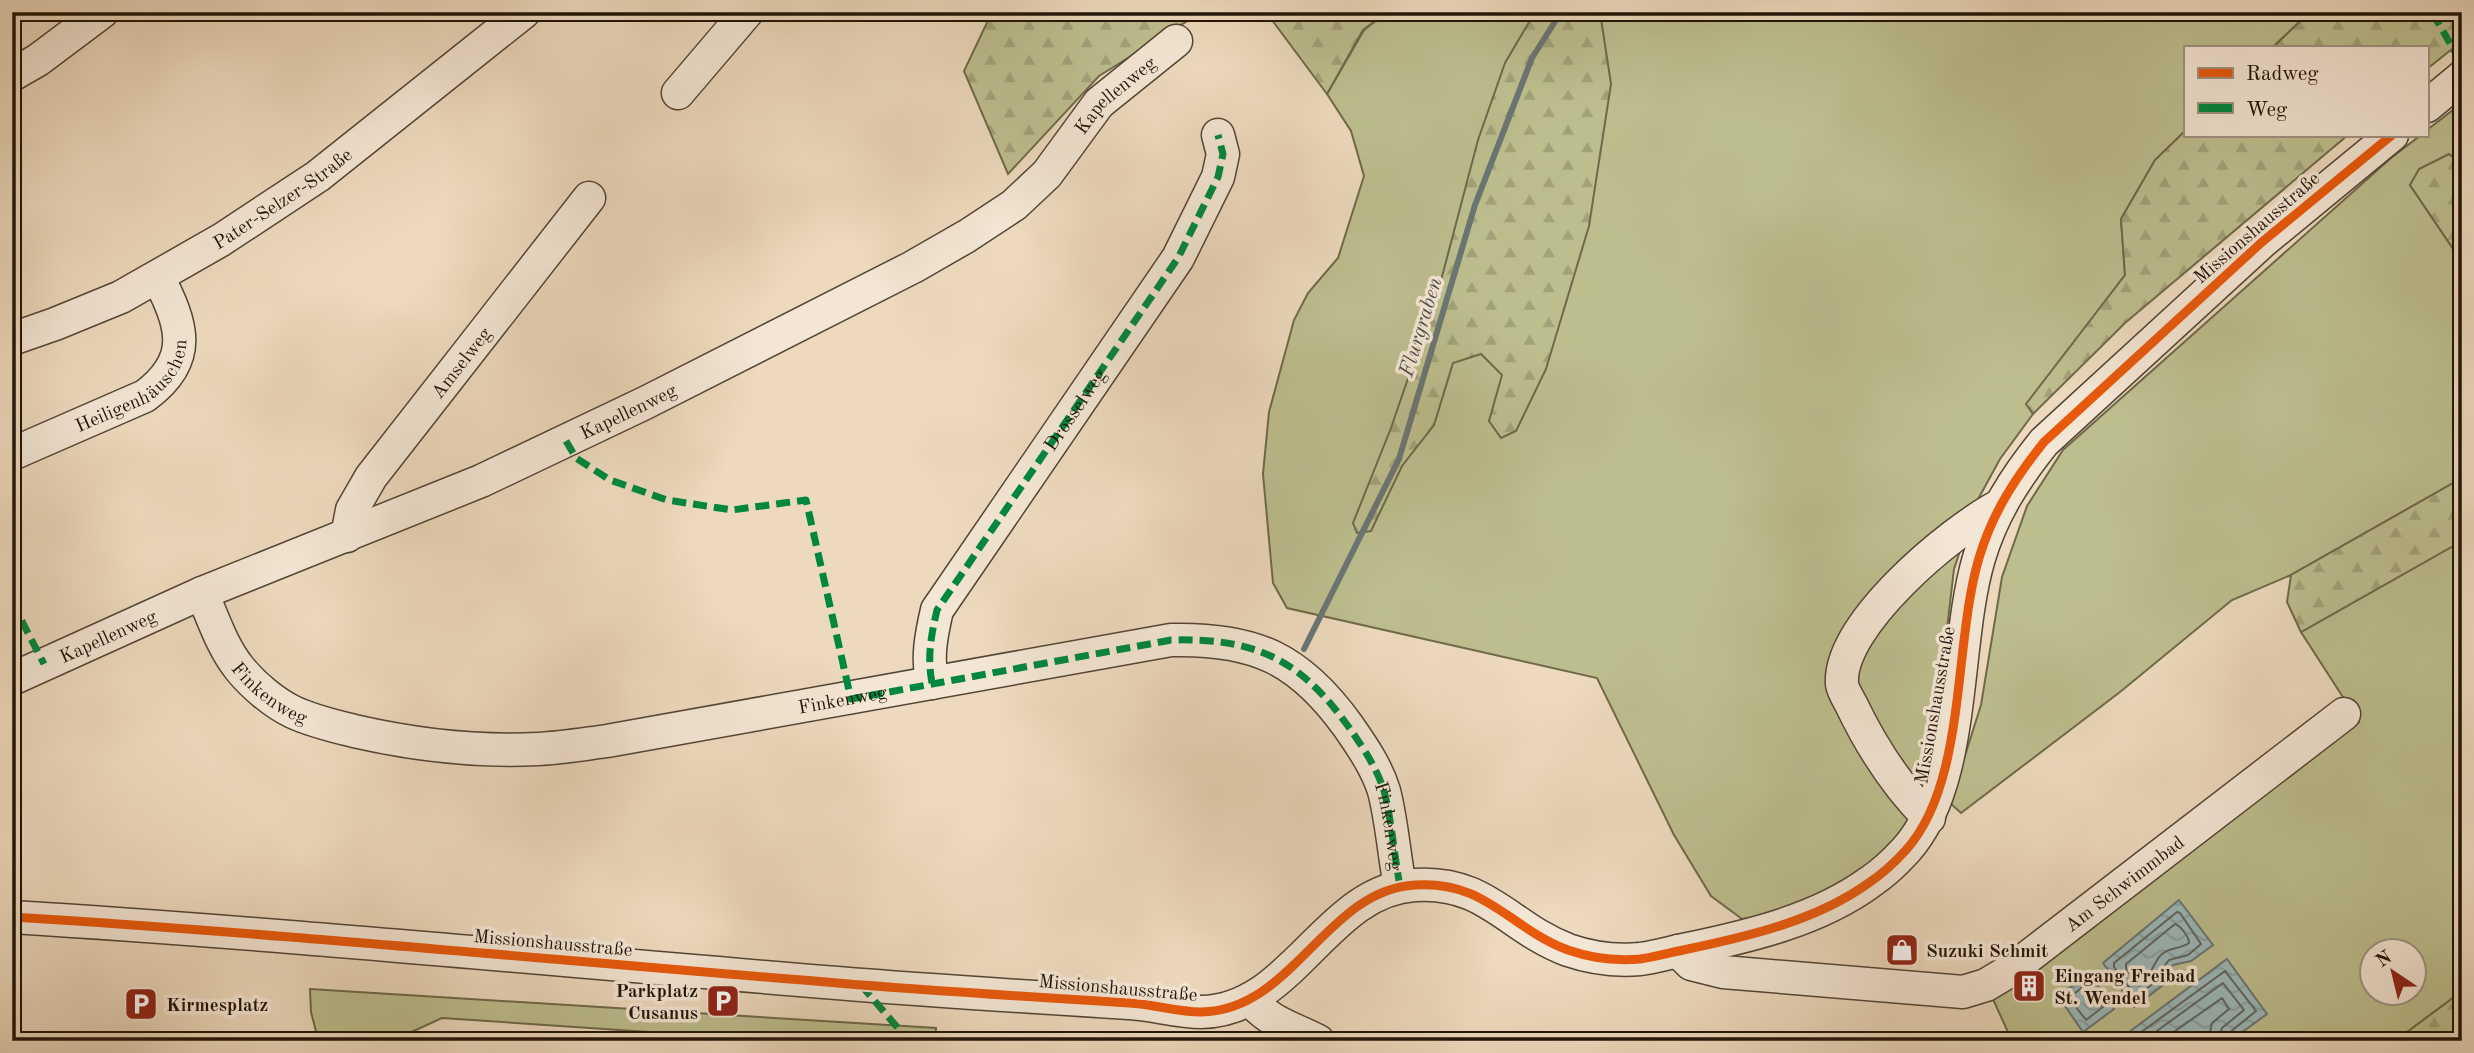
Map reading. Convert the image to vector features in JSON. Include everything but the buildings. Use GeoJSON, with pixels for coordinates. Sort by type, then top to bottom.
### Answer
{"type":"FeatureCollection","features":[{"type":"Feature","properties":{"kind":"street"},"geometry":{"type":"LineString","coordinates":[[12,75],[38,60],[102,12]]}},
{"type":"Feature","properties":{"kind":"street","name":"Pater-Selzer-Straße"},"geometry":{"type":"LineString","coordinates":[[12,339],[121,297],[220,240],[318,176],[524,12]]}},
{"type":"Feature","properties":{"kind":"street"},"geometry":{"type":"LineString","coordinates":[[678,93],[747,12]]}},
{"type":"Feature","properties":{"kind":"street","name":"Kapellenweg"},"geometry":{"type":"LineString","coordinates":[[12,679],[202,593],[481,481],[815,319],[967,236],[1014,205],[1047,173],[1099,103],[1176,41]]}},
{"type":"Feature","properties":{"kind":"street"},"geometry":{"type":"LineString","coordinates":[[2428,105],[2462,77]]}},
{"type":"Feature","properties":{"kind":"street","name":"Drosselweg"},"geometry":{"type":"LineString","coordinates":[[932,683],[929,665],[930,639],[937,610],[1178,258],[1218,177],[1223,154],[1218,135]]}},
{"type":"Feature","properties":{"kind":"street","name":"Missionshausstraße"},"geometry":{"type":"LineString","coordinates":[[12,917],[961,993],[1139,1003],[1198,1012],[1219,1010],[1251,999],[1282,976],[1360,904],[1387,889],[1401,886],[1421,884],[1461,888],[1477,895],[1550,942],[1584,955],[1608,959],[1640,959],[1770,929],[1821,910],[1869,883],[1906,849],[1928,818],[1941,782],[1951,733],[1965,627],[1978,560],[1999,506],[2020,471],[2044,442],[2262,242],[2391,136]]}},
{"type":"Feature","properties":{"kind":"street","name":"Amselweg"},"geometry":{"type":"LineString","coordinates":[[347,536],[352,510],[371,477],[589,198]]}},
{"type":"Feature","properties":{"kind":"street","name":"Heiligenhäuschen"},"geometry":{"type":"LineString","coordinates":[[12,454],[145,396],[160,385],[170,372],[177,354],[180,331],[174,308],[158,277]]}},
{"type":"Feature","properties":{"kind":"street"},"geometry":{"type":"LineString","coordinates":[[1928,818],[1906,794],[1863,730],[1842,686],[1847,653],[1868,617],[1904,581],[1949,540],[1979,517],[1999,506]]}},
{"type":"Feature","properties":{"kind":"street","name":"Finkenweg"},"geometry":{"type":"LineString","coordinates":[[202,593],[226,648],[239,668],[267,695],[292,712],[331,725],[434,747],[482,750],[540,750],[593,743],[1171,640],[1202,639],[1234,643],[1268,654],[1307,678],[1333,706],[1365,750],[1383,790],[1401,886]]}},
{"type":"Feature","properties":{"kind":"street","name":"Am Schwimmbad"},"geometry":{"type":"LineString","coordinates":[[1678,951],[1691,964],[1723,972],[1963,992],[1986,985],[2011,970],[2344,714]]}},
{"type":"Feature","properties":{"kind":"street"},"geometry":{"type":"LineString","coordinates":[[1251,999],[1270,1019],[1318,1041]]}},
{"type":"Feature","properties":{"kind":"green space"},"geometry":{"type":"Polygon","coordinates":[[[992,12],[1202,12],[1099,76],[1008,174],[964,71],[992,12]]]}},
{"type":"Feature","properties":{"kind":"green space"},"geometry":{"type":"Polygon","coordinates":[[[1266,12],[1387,12],[1363,30],[1327,94],[1266,12]]]}},
{"type":"Feature","properties":{"kind":"green space"},"geometry":{"type":"Polygon","coordinates":[[[1387,12],[2310,12],[2274,46],[2184,46],[2184,132],[2155,160],[2121,219],[2125,275],[2027,404],[2033,414],[2000,459],[1976,503],[1954,569],[1933,748],[1912,830],[1812,908],[1742,919],[1711,896],[1674,835],[1597,678],[1287,608],[1273,583],[1263,474],[1269,412],[1294,320],[1308,293],[1338,258],[1364,176],[1351,131],[1327,94],[1364,30],[1387,12]]]}},
{"type":"Feature","properties":{"kind":"green space"},"geometry":{"type":"Polygon","coordinates":[[[1535,12],[1600,12],[1611,84],[1589,226],[1546,369],[1516,431],[1501,438],[1489,421],[1502,375],[1481,354],[1453,363],[1434,425],[1402,466],[1371,531],[1357,533],[1353,523],[1391,428],[1439,288],[1478,140],[1505,63],[1535,12]]]}},
{"type":"Feature","properties":{"kind":"green space"},"geometry":{"type":"Polygon","coordinates":[[[2310,12],[2462,12],[2462,41],[2428,68],[2428,46],[2274,46],[2310,12]]]}},
{"type":"Feature","properties":{"kind":"green space"},"geometry":{"type":"Polygon","coordinates":[[[2462,103],[2462,164],[2410,185],[2462,262],[2462,478],[2291,575],[2232,600],[2120,692],[1961,813],[1950,803],[1981,705],[2002,577],[2027,506],[2063,450],[2391,158],[2420,136],[2428,136],[2428,129],[2462,103]]]}},
{"type":"Feature","properties":{"kind":"green space"},"geometry":{"type":"Polygon","coordinates":[[[2184,132],[2184,136],[2347,136],[2125,323],[2033,414],[2026,404],[2125,275],[2121,219],[2155,160],[2184,132]]]}},
{"type":"Feature","properties":{"kind":"green space"},"geometry":{"type":"Polygon","coordinates":[[[2449,154],[2462,164],[2462,262],[2410,185],[2419,169],[2449,154]]]}},
{"type":"Feature","properties":{"kind":"green space"},"geometry":{"type":"Polygon","coordinates":[[[2462,478],[2462,541],[2301,632],[2287,602],[2291,575],[2462,478]]]}},
{"type":"Feature","properties":{"kind":"green space"},"geometry":{"type":"Polygon","coordinates":[[[2462,541],[2461,992],[2395,1041],[2012,1041],[1992,997],[2359,722],[2301,632],[2462,541]]]}},
{"type":"Feature","properties":{"kind":"green space"},"geometry":{"type":"Polygon","coordinates":[[[310,989],[936,1028],[935,1041],[781,1041],[442,1018],[392,1041],[316,1041],[318,1039],[311,1012],[310,989]]]}},
{"type":"Feature","properties":{"kind":"green space"},"geometry":{"type":"Polygon","coordinates":[[[2461,992],[2462,1041],[2395,1041],[2461,992]]]}},
{"type":"Feature","properties":{"kind":"green space"},"geometry":{"type":"Polygon","coordinates":[[[1252,1033],[1274,1041],[1188,1041],[1188,1040],[1252,1033]]]}},
{"type":"Feature","properties":{"kind":"water"},"geometry":{"type":"Polygon","coordinates":[[[2179,900],[2213,945],[2191,961],[2173,965],[2168,972],[2166,983],[2134,1007],[2103,963],[2179,900]]]}},
{"type":"Feature","properties":{"kind":"water"},"geometry":{"type":"Polygon","coordinates":[[[2227,959],[2267,1014],[2230,1041],[2117,1041],[2227,959]]]}},
{"type":"Feature","properties":{"kind":"water"},"geometry":{"type":"Polygon","coordinates":[[[2089,974],[2114,1009],[2083,1032],[2058,996],[2089,974]]]}},
{"type":"Feature","properties":{"kind":"waterway","name":"Flurgraben"},"geometry":{"type":"LineString","coordinates":[[1304,649],[1399,459],[1475,205],[1532,58],[1561,12]]}},
{"type":"Feature","properties":{"kind":"marked path"},"geometry":{"type":"LineString","coordinates":[[2437,12],[2436,19],[2462,64]]}},
{"type":"Feature","properties":{"kind":"marked path"},"geometry":{"type":"LineString","coordinates":[[932,683],[930,646],[937,610],[1178,258],[1218,177],[1223,154],[1218,135]]}},
{"type":"Feature","properties":{"kind":"marked path"},"geometry":{"type":"LineString","coordinates":[[566,441],[576,458],[610,480],[667,500],[732,510],[806,500],[851,699],[1171,640],[1227,643],[1251,648],[1272,657],[1292,668],[1311,684],[1330,703],[1364,749],[1384,791],[1400,886]]}},
{"type":"Feature","properties":{"kind":"marked path"},"geometry":{"type":"LineString","coordinates":[[12,602],[44,664]]}},
{"type":"Feature","properties":{"kind":"marked path"},"geometry":{"type":"LineString","coordinates":[[861,985],[909,1041]]}},
{"type":"Feature","properties":{"kind":"cycle path"},"geometry":{"type":"LineString","coordinates":[[12,917],[874,986],[1138,1004],[1201,1012],[1233,1006],[1261,992],[1286,973],[1332,927],[1357,907],[1384,892],[1415,885],[1440,885],[1461,890],[1496,907],[1547,941],[1577,953],[1604,958],[1631,960],[1652,957],[1783,925],[1828,907],[1875,879],[1906,850],[1926,821],[1949,751],[1965,631],[1979,558],[1998,511],[2033,456],[2044,442],[2262,242],[2391,136]]}},
{"type":"Feature","properties":{"kind":"place","name":"Suzuki Schmit"},"geometry":{"type":"Point","coordinates":[1902,950]}},
{"type":"Feature","properties":{"kind":"place","name":"Eingang Freibad St. Wendel"},"geometry":{"type":"Point","coordinates":[2029,986]}},
{"type":"Feature","properties":{"kind":"place","name":"Parkplatz Cusanus"},"geometry":{"type":"Point","coordinates":[723,1001]}},
{"type":"Feature","properties":{"kind":"place","name":"Kirmesplatz"},"geometry":{"type":"Point","coordinates":[141,1004]}}]}
